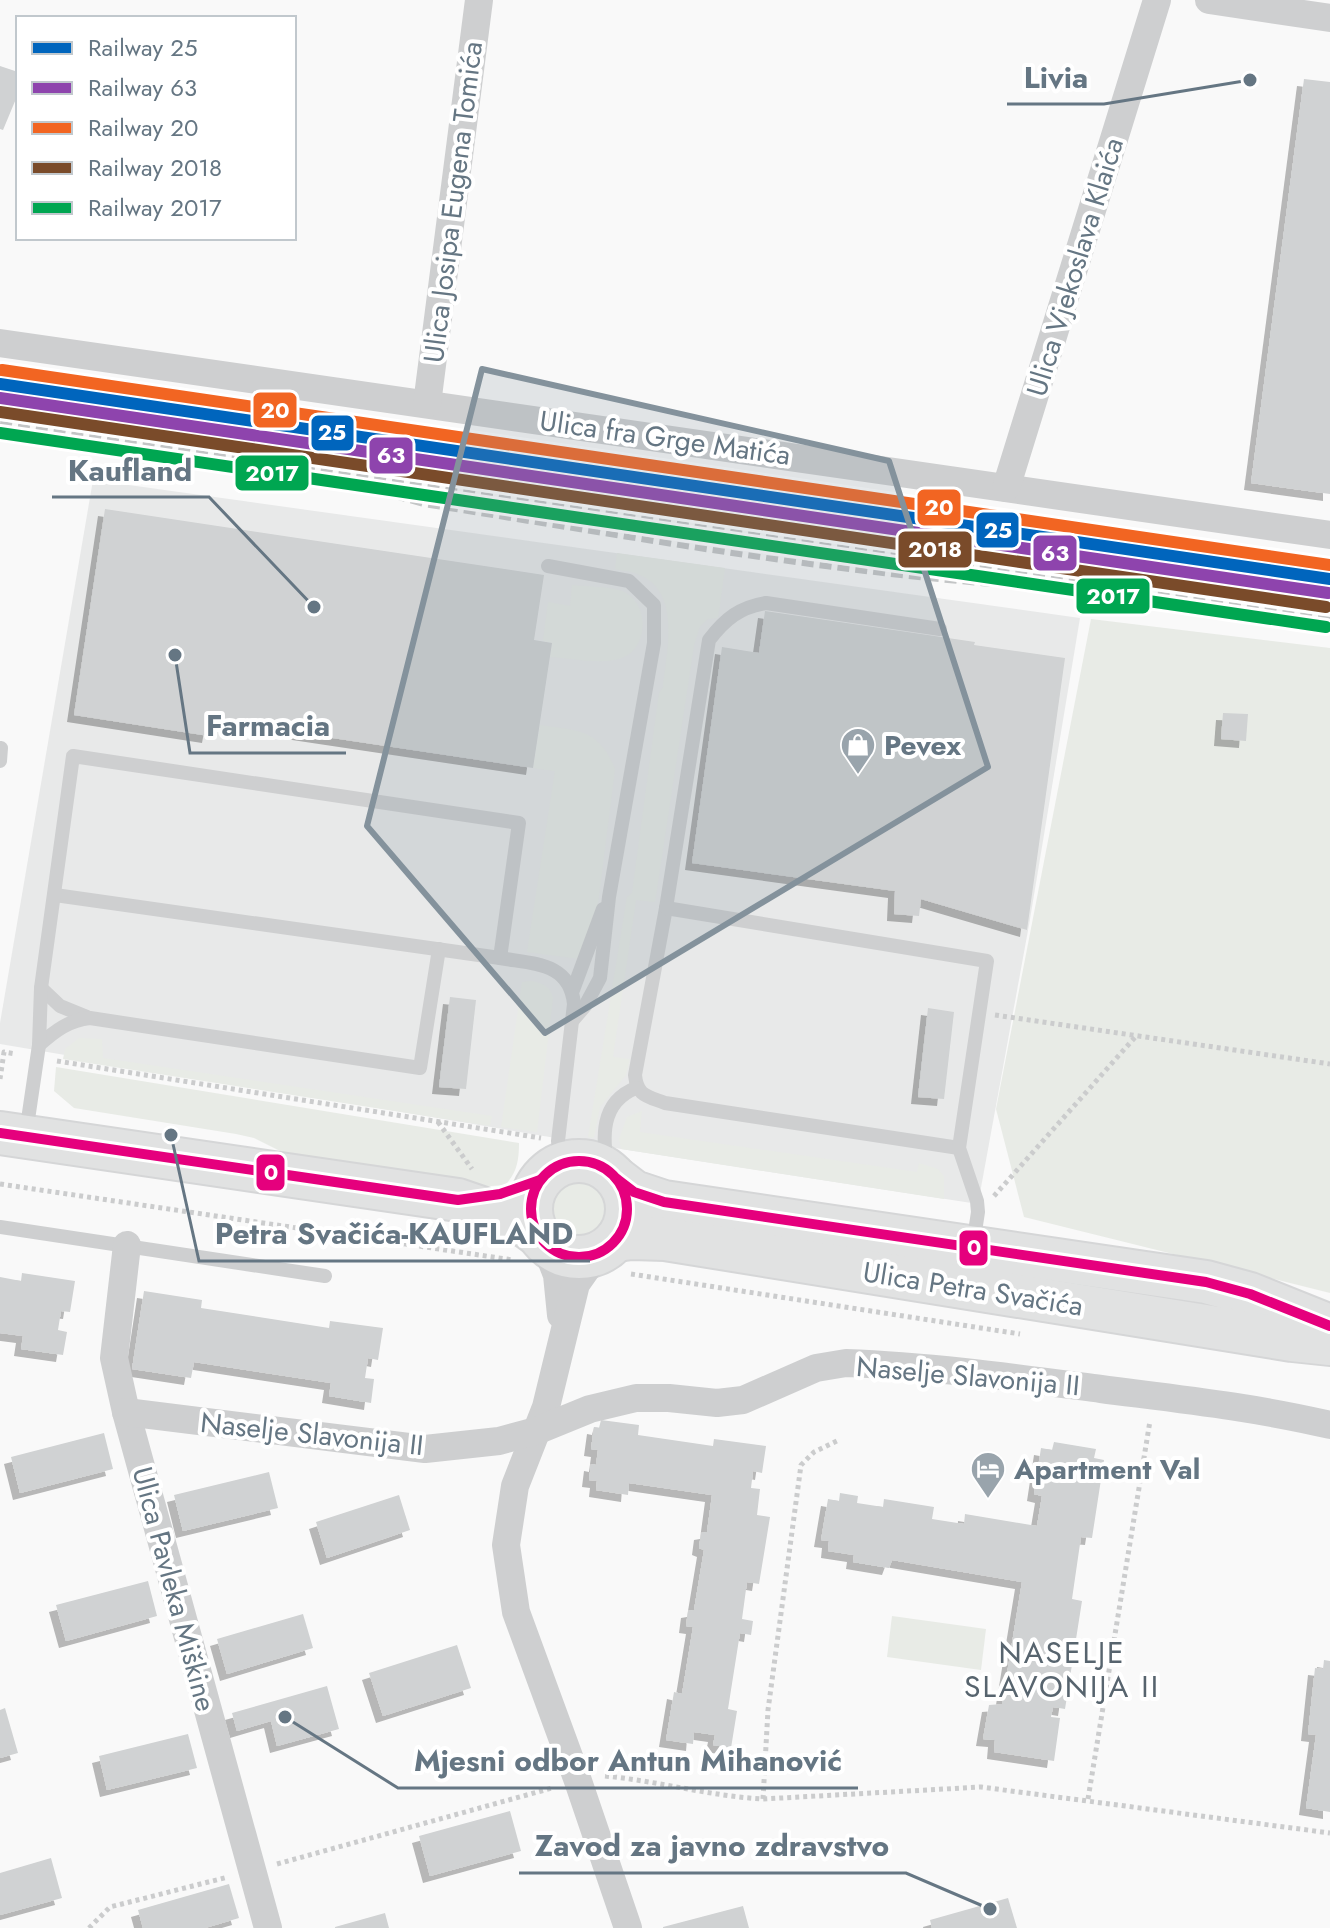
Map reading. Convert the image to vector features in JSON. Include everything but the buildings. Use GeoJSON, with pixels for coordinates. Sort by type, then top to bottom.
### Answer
{"type":"FeatureCollection","features":[{"type":"Feature","properties":{"kind":"main road"},"geometry":{"type":"LineString","coordinates":[[13,1134],[468,1189],[485,1199],[505,1195],[553,1162],[586,1162],[613,1175],[625,1193],[625,1226],[613,1256],[570,1257],[533,1246],[519,1221],[503,1214],[468,1189]]}},
{"type":"Feature","properties":{"kind":"main road"},"geometry":{"type":"LineString","coordinates":[[533,1246],[530,1207],[533,1193],[553,1162]]}},
{"type":"Feature","properties":{"kind":"main road","name":"Ulica Petra Svačića"},"geometry":{"type":"LineString","coordinates":[[613,1175],[634,1192],[664,1202],[976,1230],[1206,1282],[1250,1294],[1330,1326]]}},
{"type":"Feature","properties":{"kind":"main road","name":"Ulica Petra Svačića"},"geometry":{"type":"LineString","coordinates":[[613,1256],[632,1238],[665,1239],[1330,1344]]}},
{"type":"Feature","properties":{"kind":"street","name":"Ulica Josipa Eugena Tomića"},"geometry":{"type":"LineString","coordinates":[[427,404],[479,0]]}},
{"type":"Feature","properties":{"kind":"street","name":"Ulica Vjekoslava Klaića"},"geometry":{"type":"LineString","coordinates":[[1006,488],[1157,0]]}},
{"type":"Feature","properties":{"kind":"street"},"geometry":{"type":"LineString","coordinates":[[1209,0],[1330,18]]}},
{"type":"Feature","properties":{"kind":"street","name":"Ulica fra Grge Matića"},"geometry":{"type":"LineString","coordinates":[[0,343],[1330,535]]}},
{"type":"Feature","properties":{"kind":"street","name":"Ulica Pavleka Miškine"},"geometry":{"type":"LineString","coordinates":[[127,1245],[114,1358],[126,1412],[268,1928]]}},
{"type":"Feature","properties":{"kind":"street"},"geometry":{"type":"LineString","coordinates":[[533,1246],[559,1288],[562,1336]]}},
{"type":"Feature","properties":{"kind":"street"},"geometry":{"type":"LineString","coordinates":[[613,1256],[576,1284],[546,1407],[515,1486],[506,1545],[508,1575],[516,1612],[628,1928]]}},
{"type":"Feature","properties":{"kind":"street","name":"Naselje Slavonija II"},"geometry":{"type":"LineString","coordinates":[[126,1412],[425,1449],[499,1441],[536,1431],[590,1409],[636,1398],[717,1403],[743,1400],[816,1368],[846,1363],[1031,1380],[1278,1413],[1330,1425]]}},
{"type":"Feature","properties":{"kind":"lane"},"geometry":{"type":"LineString","coordinates":[[548,566],[629,581],[654,605],[654,643],[609,897],[600,978],[585,1006],[573,1020]]}},
{"type":"Feature","properties":{"kind":"lane"},"geometry":{"type":"LineString","coordinates":[[940,629],[766,603],[747,606],[722,622],[709,640],[666,908],[636,1064],[636,1088],[645,1096],[665,1103],[959,1148]]}},
{"type":"Feature","properties":{"kind":"lane"},"geometry":{"type":"LineString","coordinates":[[0,761],[1,748]]}},
{"type":"Feature","properties":{"kind":"lane"},"geometry":{"type":"LineString","coordinates":[[13,1134],[39,1045],[41,988],[73,756],[519,823],[500,958]]}},
{"type":"Feature","properties":{"kind":"lane"},"geometry":{"type":"LineString","coordinates":[[55,895],[543,965],[568,980],[573,990]]}},
{"type":"Feature","properties":{"kind":"lane"},"geometry":{"type":"LineString","coordinates":[[553,1162],[573,1020],[573,990],[609,897]]}},
{"type":"Feature","properties":{"kind":"lane"},"geometry":{"type":"LineString","coordinates":[[666,908],[987,961],[959,1148],[976,1230]]}},
{"type":"Feature","properties":{"kind":"lane"},"geometry":{"type":"LineString","coordinates":[[39,1045],[76,1019],[90,1018],[420,1068],[439,949]]}},
{"type":"Feature","properties":{"kind":"lane"},"geometry":{"type":"LineString","coordinates":[[41,988],[60,1006],[90,1018]]}},
{"type":"Feature","properties":{"kind":"lane"},"geometry":{"type":"LineString","coordinates":[[613,1175],[604,1136],[610,1108],[618,1098],[636,1088]]}},
{"type":"Feature","properties":{"kind":"lane"},"geometry":{"type":"LineString","coordinates":[[0,1227],[325,1276]]}},
{"type":"Feature","properties":{"kind":"path"},"geometry":{"type":"LineString","coordinates":[[978,1013],[1330,1064]]}},
{"type":"Feature","properties":{"kind":"path"},"geometry":{"type":"LineString","coordinates":[[976,1230],[1137,1035]]}},
{"type":"Feature","properties":{"kind":"path"},"geometry":{"type":"LineString","coordinates":[[0,1079],[2,1052],[16,1054]]}},
{"type":"Feature","properties":{"kind":"path"},"geometry":{"type":"LineString","coordinates":[[57,1061],[438,1122],[553,1162]]}},
{"type":"Feature","properties":{"kind":"path"},"geometry":{"type":"LineString","coordinates":[[438,1122],[468,1189]]}},
{"type":"Feature","properties":{"kind":"path"},"geometry":{"type":"LineString","coordinates":[[0,1184],[533,1246]]}},
{"type":"Feature","properties":{"kind":"path"},"geometry":{"type":"LineString","coordinates":[[613,1256],[1022,1334]]}},
{"type":"Feature","properties":{"kind":"path"},"geometry":{"type":"LineString","coordinates":[[1088,1799],[1154,1396]]}},
{"type":"Feature","properties":{"kind":"path"},"geometry":{"type":"LineString","coordinates":[[763,1799],[768,1710],[801,1465],[814,1452],[839,1440]]}},
{"type":"Feature","properties":{"kind":"path"},"geometry":{"type":"LineString","coordinates":[[89,1928],[110,1907],[601,1776],[649,1780],[730,1797],[763,1799],[981,1787],[1330,1833]]}},
{"type":"Feature","properties":{"kind":"highlighted area"},"geometry":{"type":"Polygon","coordinates":[[[482,369],[889,461],[988,767],[545,1033],[367,826],[482,369]]]}},
{"type":"Feature","properties":{"kind":"shaded area"},"geometry":{"type":"Polygon","coordinates":[[[93,480],[1080,618],[1029,925],[978,1204],[621,1149],[0,1044],[0,1023],[93,480]]]}},
{"type":"Feature","properties":{"kind":"shaded area"},"geometry":{"type":"Polygon","coordinates":[[[617,553],[725,568],[718,618],[708,619],[700,626],[694,645],[655,902],[636,900],[613,1057],[630,1059],[626,1075],[600,1107],[594,1138],[588,1137],[627,897],[632,893],[668,641],[667,609],[662,595],[640,575],[615,569],[617,553]]]}},
{"type":"Feature","properties":{"kind":"shaded area"},"geometry":{"type":"Polygon","coordinates":[[[572,585],[616,589],[631,596],[641,613],[642,623],[642,633],[632,651],[624,657],[607,661],[550,657],[552,643],[543,641],[548,602],[570,606],[572,585]]]}},
{"type":"Feature","properties":{"kind":"shaded area"},"geometry":{"type":"Polygon","coordinates":[[[1091,619],[1330,648],[1330,1293],[1024,1217],[996,1109],[1091,619]]]}},
{"type":"Feature","properties":{"kind":"shaded area"},"geometry":{"type":"Polygon","coordinates":[[[540,725],[577,731],[595,739],[615,769],[597,911],[580,959],[527,952],[555,771],[533,768],[540,725]]]}},
{"type":"Feature","properties":{"kind":"shaded area"},"geometry":{"type":"Polygon","coordinates":[[[532,981],[546,986],[553,998],[537,1132],[501,1127],[522,982],[532,981]]]}},
{"type":"Feature","properties":{"kind":"shaded area"},"geometry":{"type":"Polygon","coordinates":[[[79,1038],[102,1039],[103,1058],[492,1116],[490,1126],[63,1059],[65,1049],[79,1038]]]}},
{"type":"Feature","properties":{"kind":"shaded area"},"geometry":{"type":"Polygon","coordinates":[[[56,1067],[519,1143],[518,1161],[505,1185],[478,1187],[290,1156],[254,1138],[236,1134],[74,1108],[54,1091],[56,1067]]]}},
{"type":"Feature","properties":{"kind":"shaded area"},"geometry":{"type":"Polygon","coordinates":[[[642,1111],[640,1132],[917,1172],[919,1163],[938,1169],[944,1176],[944,1199],[621,1149],[619,1139],[627,1117],[642,1111]]]}},
{"type":"Feature","properties":{"kind":"shaded area"},"geometry":{"type":"Polygon","coordinates":[[[577,1176],[598,1185],[607,1206],[598,1227],[577,1236],[556,1227],[547,1206],[556,1185],[577,1176]]]}},
{"type":"Feature","properties":{"kind":"shaded area"},"geometry":{"type":"Polygon","coordinates":[[[892,1616],[986,1629],[981,1670],[887,1657],[892,1616]]]}},
{"type":"Feature","properties":{"kind":"railway"},"geometry":{"type":"LineString","coordinates":[[121,422],[217,448]]}},
{"type":"Feature","properties":{"kind":"railway"},"geometry":{"type":"LineString","coordinates":[[0,424],[1330,620]]}},
{"type":"Feature","properties":{"kind":"railway"},"geometry":{"type":"LineString","coordinates":[[376,491],[424,504],[727,552],[879,573],[1032,587]]}},
{"type":"Feature","properties":{"kind":"rail line","name":"20"},"geometry":{"type":"LineString","coordinates":[[2,370],[1330,565]]}},
{"type":"Feature","properties":{"kind":"rail line","name":"25"},"geometry":{"type":"LineString","coordinates":[[0,384],[1330,579]]}},
{"type":"Feature","properties":{"kind":"rail line","name":"63"},"geometry":{"type":"LineString","coordinates":[[0,398],[1328,593]]}},
{"type":"Feature","properties":{"kind":"rail line","name":"2018"},"geometry":{"type":"LineString","coordinates":[[0,412],[1326,607]]}},
{"type":"Feature","properties":{"kind":"rail line","name":"2017"},"geometry":{"type":"LineString","coordinates":[[0,433],[1326,627]]}},
{"type":"Feature","properties":{"kind":"transit line","name":"0"},"geometry":{"type":"LineString","coordinates":[[0,1133],[458,1200],[500,1194],[540,1180]]}},
{"type":"Feature","properties":{"kind":"transit line","name":"0"},"geometry":{"type":"LineString","coordinates":[[579,1161],[597,1164],[613,1175],[624,1191],[627,1209],[624,1227],[613,1243],[597,1254],[579,1257],[561,1254],[545,1243],[534,1227],[531,1209],[534,1191],[545,1175],[561,1164],[579,1161]]}},
{"type":"Feature","properties":{"kind":"transit line","name":"0"},"geometry":{"type":"LineString","coordinates":[[617,1179],[634,1192],[664,1202],[1206,1282],[1250,1294],[1330,1326]]}},
{"type":"Feature","properties":{"kind":"place","name":"Livia"},"geometry":{"type":"Point","coordinates":[1250,80]}},
{"type":"Feature","properties":{"kind":"place","name":"Kaufland"},"geometry":{"type":"Point","coordinates":[314,607]}},
{"type":"Feature","properties":{"kind":"place","name":"Farmacia"},"geometry":{"type":"Point","coordinates":[175,655]}},
{"type":"Feature","properties":{"kind":"place","name":"Pevex"},"geometry":{"type":"Point","coordinates":[858,776]}},
{"type":"Feature","properties":{"kind":"place","name":"Petra Svačića-KAUFLAND"},"geometry":{"type":"Point","coordinates":[171,1135]}},
{"type":"Feature","properties":{"kind":"place","name":"Apartment Val"},"geometry":{"type":"Point","coordinates":[988,1500]}},
{"type":"Feature","properties":{"kind":"place","name":"Mjesni odbor Antun Mihanović"},"geometry":{"type":"Point","coordinates":[285,1717]}},
{"type":"Feature","properties":{"kind":"place","name":"Zavod za javno zdravstvo"},"geometry":{"type":"Point","coordinates":[990,1909]}},
{"type":"Feature","properties":{"kind":"district","name":"NASELJE SLAVONIJA II"},"geometry":{"type":"Point","coordinates":[1062,1669]}}]}
